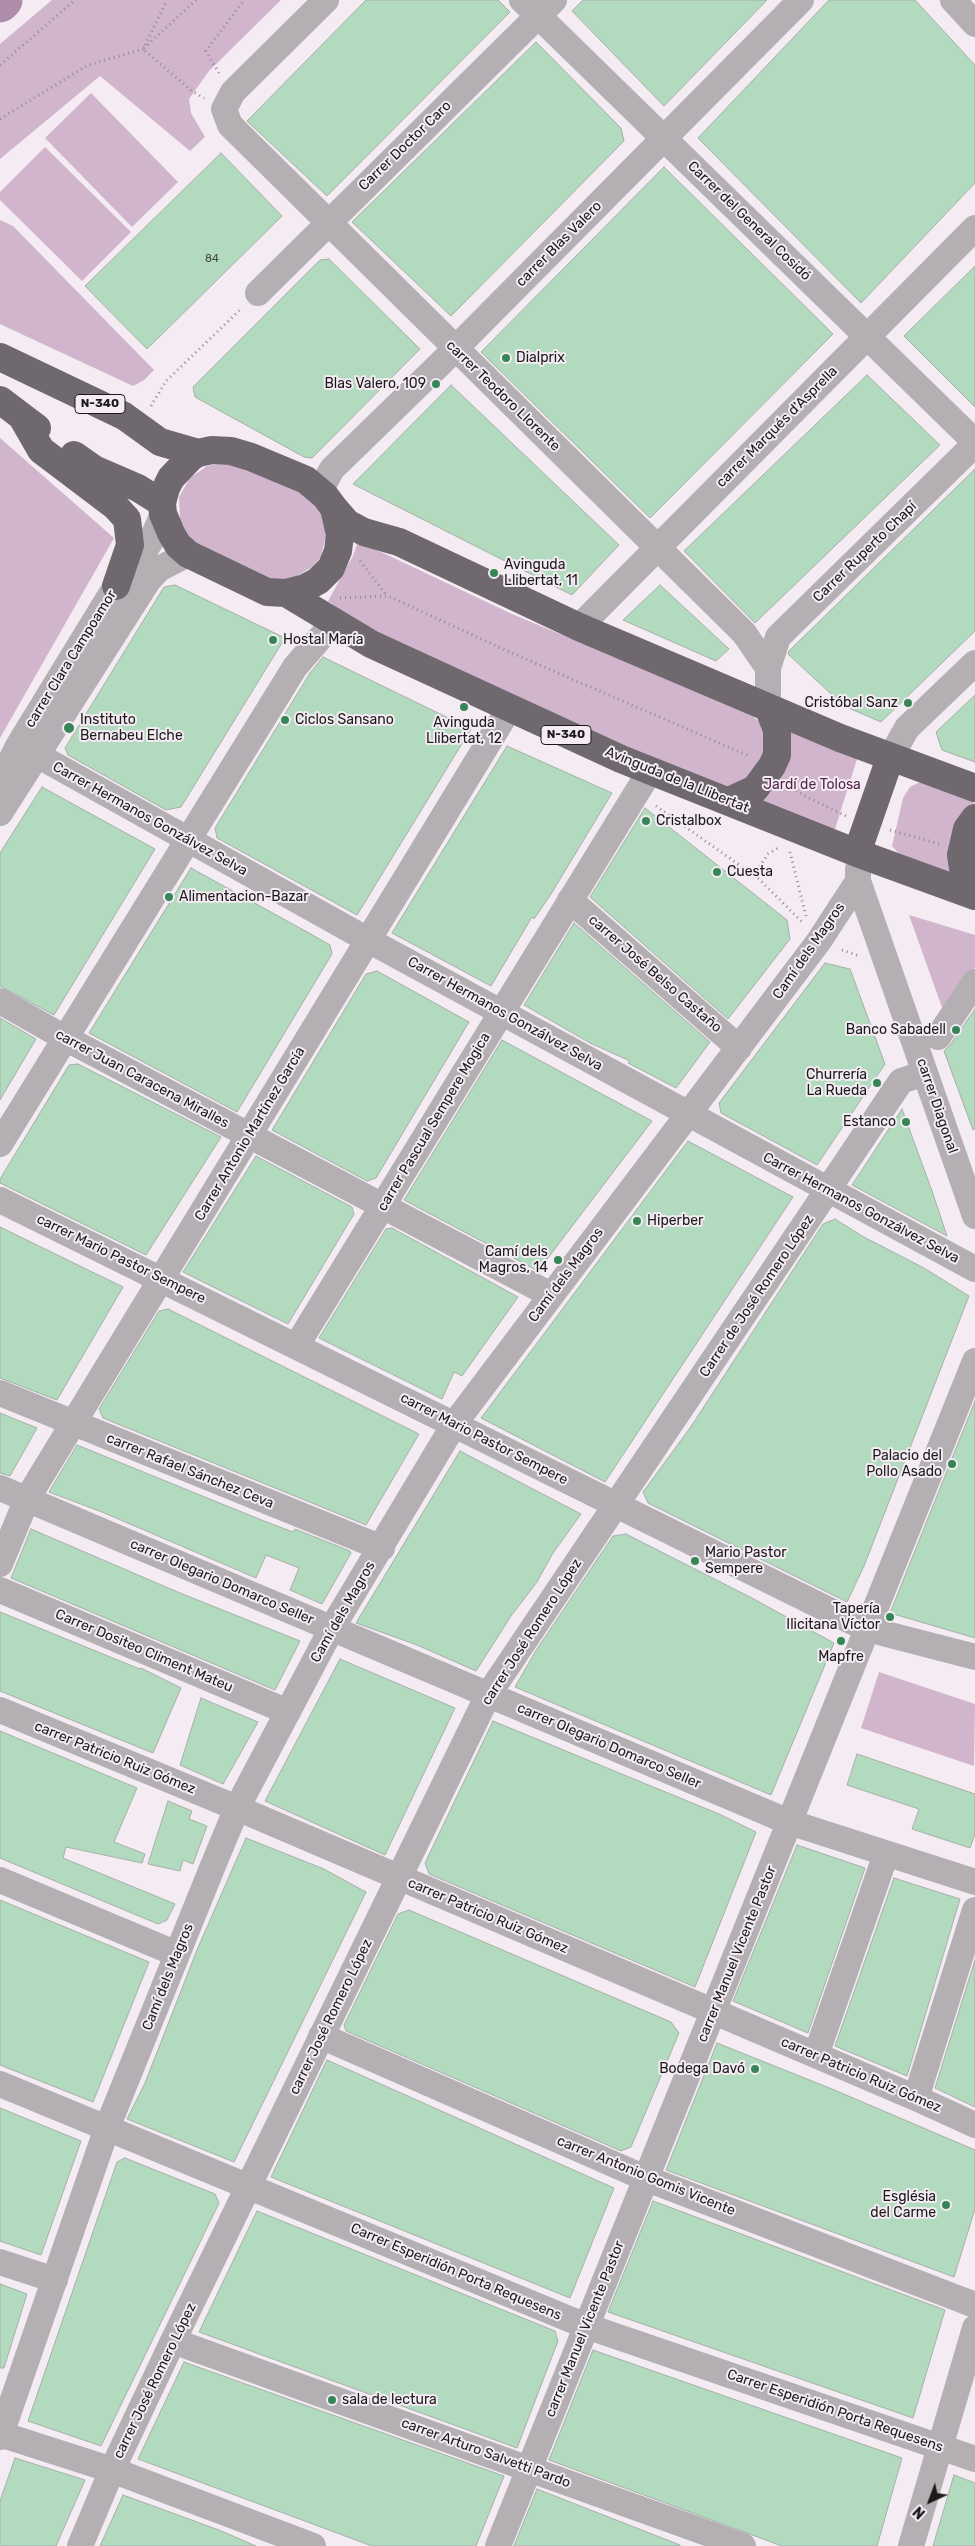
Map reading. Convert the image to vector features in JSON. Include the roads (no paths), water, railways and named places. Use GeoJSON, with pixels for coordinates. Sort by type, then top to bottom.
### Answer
{"type":"FeatureCollection","features":[{"type":"Feature","properties":{"kind":"highway","name":"N-340"},"geometry":{"type":"LineString","coordinates":[[0,357],[124,416],[160,442],[198,452],[212,450],[231,451],[251,457],[306,480],[347,523],[364,532],[399,542],[579,627],[768,707],[890,758],[975,788]]}},
{"type":"Feature","properties":{"kind":"highway"},"geometry":{"type":"LineString","coordinates":[[0,400],[94,469],[138,488],[163,508],[171,478],[180,467],[198,452]]}},
{"type":"Feature","properties":{"kind":"highway"},"geometry":{"type":"LineString","coordinates":[[22,417],[41,450],[115,506],[127,519],[130,545],[116,586]]}},
{"type":"Feature","properties":{"kind":"highway","name":"N-340"},"geometry":{"type":"LineString","coordinates":[[163,508],[170,533],[188,554],[248,585],[268,592],[286,593],[305,588],[318,581],[331,568],[338,551],[340,535],[327,500]]}},
{"type":"Feature","properties":{"kind":"highway","name":"Avinguda de la Llibertat"},"geometry":{"type":"LineString","coordinates":[[286,593],[371,644],[509,710],[643,782],[729,801],[857,853],[975,896]]}},
{"type":"Feature","properties":{"kind":"highway"},"geometry":{"type":"LineString","coordinates":[[729,801],[755,789],[772,766],[777,755],[777,730],[768,707]]}},
{"type":"Feature","properties":{"kind":"highway"},"geometry":{"type":"LineString","coordinates":[[857,853],[890,758]]}},
{"type":"Feature","properties":{"kind":"highway"},"geometry":{"type":"LineString","coordinates":[[975,818],[962,842],[963,868],[975,891]]}},
{"type":"Feature","properties":{"kind":"street","name":"carrer Teodoro Llorente"},"geometry":{"type":"LineString","coordinates":[[326,0],[227,85],[224,109],[230,125],[454,349],[744,633],[768,668]]}},
{"type":"Feature","properties":{"kind":"street","name":"carrer Blas Valero"},"geometry":{"type":"LineString","coordinates":[[327,500],[332,469],[801,0]]}},
{"type":"Feature","properties":{"kind":"street"},"geometry":{"type":"LineString","coordinates":[[953,0],[975,24]]}},
{"type":"Feature","properties":{"kind":"street","name":"Carrer del General Cosidó"},"geometry":{"type":"LineString","coordinates":[[538,5],[663,138],[868,336],[975,443]]}},
{"type":"Feature","properties":{"kind":"street","name":"Carrer Doctor Caro"},"geometry":{"type":"LineString","coordinates":[[258,293],[538,5]]}},
{"type":"Feature","properties":{"kind":"street","name":"carrer Marqués d'Asprella"},"geometry":{"type":"LineString","coordinates":[[579,627],[975,228]]}},
{"type":"Feature","properties":{"kind":"street","name":"Carrer Ruperto Chapí"},"geometry":{"type":"LineString","coordinates":[[768,668],[778,637],[975,443]]}},
{"type":"Feature","properties":{"kind":"street","name":"carrer Clara Campoamor"},"geometry":{"type":"LineString","coordinates":[[0,783],[18,746],[116,586],[131,574],[152,539],[163,508]]}},
{"type":"Feature","properties":{"kind":"street","name":"carrer Clara Campoamor"},"geometry":{"type":"LineString","coordinates":[[0,813],[148,580],[159,569],[188,554]]}},
{"type":"Feature","properties":{"kind":"street"},"geometry":{"type":"LineString","coordinates":[[0,1144],[295,667],[328,617]]}},
{"type":"Feature","properties":{"kind":"street"},"geometry":{"type":"LineString","coordinates":[[890,758],[907,728],[975,663]]}},
{"type":"Feature","properties":{"kind":"street"},"geometry":{"type":"LineString","coordinates":[[768,668],[768,707]]}},
{"type":"Feature","properties":{"kind":"street","name":"Carrer Antonio Martínez García"},"geometry":{"type":"LineString","coordinates":[[0,1564],[26,1499],[162,1280],[509,710]]}},
{"type":"Feature","properties":{"kind":"street","name":"Carrer Hermanos Gonzálvez Selva"},"geometry":{"type":"LineString","coordinates":[[37,755],[368,940],[975,1269]]}},
{"type":"Feature","properties":{"kind":"street","name":"carrer Pascual Sempere Mogica"},"geometry":{"type":"LineString","coordinates":[[297,1345],[643,782]]}},
{"type":"Feature","properties":{"kind":"street","name":"carrer Diagonal"},"geometry":{"type":"LineString","coordinates":[[857,853],[858,881],[975,1216]]}},
{"type":"Feature","properties":{"kind":"street","name":"Camí dels Magros"},"geometry":{"type":"LineString","coordinates":[[0,2435],[107,2128],[177,1954],[238,1808],[332,1628],[382,1548],[455,1424],[551,1294],[739,1048],[814,935],[858,881]]}},
{"type":"Feature","properties":{"kind":"street","name":"carrer José Belso Castaño"},"geometry":{"type":"LineString","coordinates":[[570,900],[739,1048]]}},
{"type":"Feature","properties":{"kind":"street"},"geometry":{"type":"LineString","coordinates":[[938,1037],[975,982]]}},
{"type":"Feature","properties":{"kind":"street","name":"carrer Juan Caracena Miralles"},"geometry":{"type":"LineString","coordinates":[[0,1001],[65,1038],[382,1207],[551,1294]]}},
{"type":"Feature","properties":{"kind":"street","name":"Carrer de José Romero López"},"geometry":{"type":"LineString","coordinates":[[616,1506],[901,1081],[925,1073]]}},
{"type":"Feature","properties":{"kind":"street","name":"carrer Mario Pastor Sempere"},"geometry":{"type":"LineString","coordinates":[[0,1200],[297,1345],[616,1506],[706,1548],[867,1629],[975,1656]]}},
{"type":"Feature","properties":{"kind":"street","name":"carrer Manuel Vicente Pastor"},"geometry":{"type":"LineString","coordinates":[[498,2546],[975,1362]]}},
{"type":"Feature","properties":{"kind":"street","name":"carrer Rafael Sánchez Ceva"},"geometry":{"type":"LineString","coordinates":[[0,1393],[382,1548]]}},
{"type":"Feature","properties":{"kind":"street","name":"carrer Olegario Domarco Seller"},"geometry":{"type":"LineString","coordinates":[[0,1488],[789,1822],[975,1882]]}},
{"type":"Feature","properties":{"kind":"street","name":"carrer José Romero López"},"geometry":{"type":"LineString","coordinates":[[80,2546],[112,2470],[173,2341],[488,1695],[616,1506]]}},
{"type":"Feature","properties":{"kind":"street","name":"Carrer Dositeo Climent Mateu"},"geometry":{"type":"LineString","coordinates":[[0,1590],[288,1712]]}},
{"type":"Feature","properties":{"kind":"street","name":"carrer Patricio Ruiz Gómez"},"geometry":{"type":"LineString","coordinates":[[0,1710],[238,1808],[975,2125]]}},
{"type":"Feature","properties":{"kind":"street"},"geometry":{"type":"LineString","coordinates":[[816,2055],[886,1854]]}},
{"type":"Feature","properties":{"kind":"street"},"geometry":{"type":"LineString","coordinates":[[0,1880],[177,1954]]}},
{"type":"Feature","properties":{"kind":"street"},"geometry":{"type":"LineString","coordinates":[[916,2098],[975,1910]]}},
{"type":"Feature","properties":{"kind":"street","name":"carrer Antonio Gomis Vicente"},"geometry":{"type":"LineString","coordinates":[[321,2036],[646,2178],[975,2305]]}},
{"type":"Feature","properties":{"kind":"street","name":"Carrer Esperidión Porta Requesens"},"geometry":{"type":"LineString","coordinates":[[0,2084],[586,2326],[975,2460]]}},
{"type":"Feature","properties":{"kind":"street"},"geometry":{"type":"LineString","coordinates":[[0,2262],[55,2280]]}},
{"type":"Feature","properties":{"kind":"street"},"geometry":{"type":"LineString","coordinates":[[911,2546],[975,2328]]}},
{"type":"Feature","properties":{"kind":"street","name":"carrer Arturo Salvetti Pardo"},"geometry":{"type":"LineString","coordinates":[[173,2341],[743,2546]]}},
{"type":"Feature","properties":{"kind":"street"},"geometry":{"type":"LineString","coordinates":[[0,2435],[112,2470],[313,2546]]}},
{"type":"Feature","properties":{"kind":"waterway"},"geometry":{"type":"LineString","coordinates":[[0,3],[3,0]]}},
{"type":"Feature","properties":{"kind":"place","name":"Dialprix"},"geometry":{"type":"Point","coordinates":[506,358]}},
{"type":"Feature","properties":{"kind":"place","name":"Blas Valero, 109"},"geometry":{"type":"Point","coordinates":[436,384]}},
{"type":"Feature","properties":{"kind":"place","name":"Avinguda Llibertat, 11"},"geometry":{"type":"Point","coordinates":[494,573]}},
{"type":"Feature","properties":{"kind":"place","name":"Hostal María"},"geometry":{"type":"Point","coordinates":[273,640]}},
{"type":"Feature","properties":{"kind":"place","name":"Cristóbal Sanz"},"geometry":{"type":"Point","coordinates":[908,703]}},
{"type":"Feature","properties":{"kind":"place","name":"Avinguda Llibertat, 12"},"geometry":{"type":"Point","coordinates":[464,707]}},
{"type":"Feature","properties":{"kind":"place","name":"Ciclos Sansano"},"geometry":{"type":"Point","coordinates":[285,720]}},
{"type":"Feature","properties":{"kind":"place","name":"Instituto Bernabeu Elche"},"geometry":{"type":"Point","coordinates":[69,728]}},
{"type":"Feature","properties":{"kind":"place","name":"Cristalbox"},"geometry":{"type":"Point","coordinates":[646,821]}},
{"type":"Feature","properties":{"kind":"place","name":"Cuesta"},"geometry":{"type":"Point","coordinates":[717,872]}},
{"type":"Feature","properties":{"kind":"place","name":"Alimentacion-Bazar"},"geometry":{"type":"Point","coordinates":[169,897]}},
{"type":"Feature","properties":{"kind":"place","name":"Banco Sabadell"},"geometry":{"type":"Point","coordinates":[956,1030]}},
{"type":"Feature","properties":{"kind":"place","name":"Churrería La Rueda"},"geometry":{"type":"Point","coordinates":[877,1083]}},
{"type":"Feature","properties":{"kind":"place","name":"Estanco"},"geometry":{"type":"Point","coordinates":[906,1122]}},
{"type":"Feature","properties":{"kind":"place","name":"Hiperber"},"geometry":{"type":"Point","coordinates":[637,1221]}},
{"type":"Feature","properties":{"kind":"place","name":"Camí dels Magros, 14"},"geometry":{"type":"Point","coordinates":[558,1260]}},
{"type":"Feature","properties":{"kind":"place","name":"Palacio del Pollo Asado"},"geometry":{"type":"Point","coordinates":[952,1464]}},
{"type":"Feature","properties":{"kind":"place","name":"Mario Pastor Sempere"},"geometry":{"type":"Point","coordinates":[695,1561]}},
{"type":"Feature","properties":{"kind":"place","name":"Tapería Ilicitana Víctor"},"geometry":{"type":"Point","coordinates":[890,1617]}},
{"type":"Feature","properties":{"kind":"place","name":"Mapfre"},"geometry":{"type":"Point","coordinates":[841,1641]}},
{"type":"Feature","properties":{"kind":"place","name":"Bodega Davó"},"geometry":{"type":"Point","coordinates":[755,2069]}},
{"type":"Feature","properties":{"kind":"place","name":"Església del Carme"},"geometry":{"type":"Point","coordinates":[946,2205]}},
{"type":"Feature","properties":{"kind":"place","name":"sala de lectura"},"geometry":{"type":"Point","coordinates":[332,2400]}},
{"type":"Feature","properties":{"kind":"park label","name":"Jardí de Tolosa"},"geometry":{"type":"Point","coordinates":[812,785]}}]}
